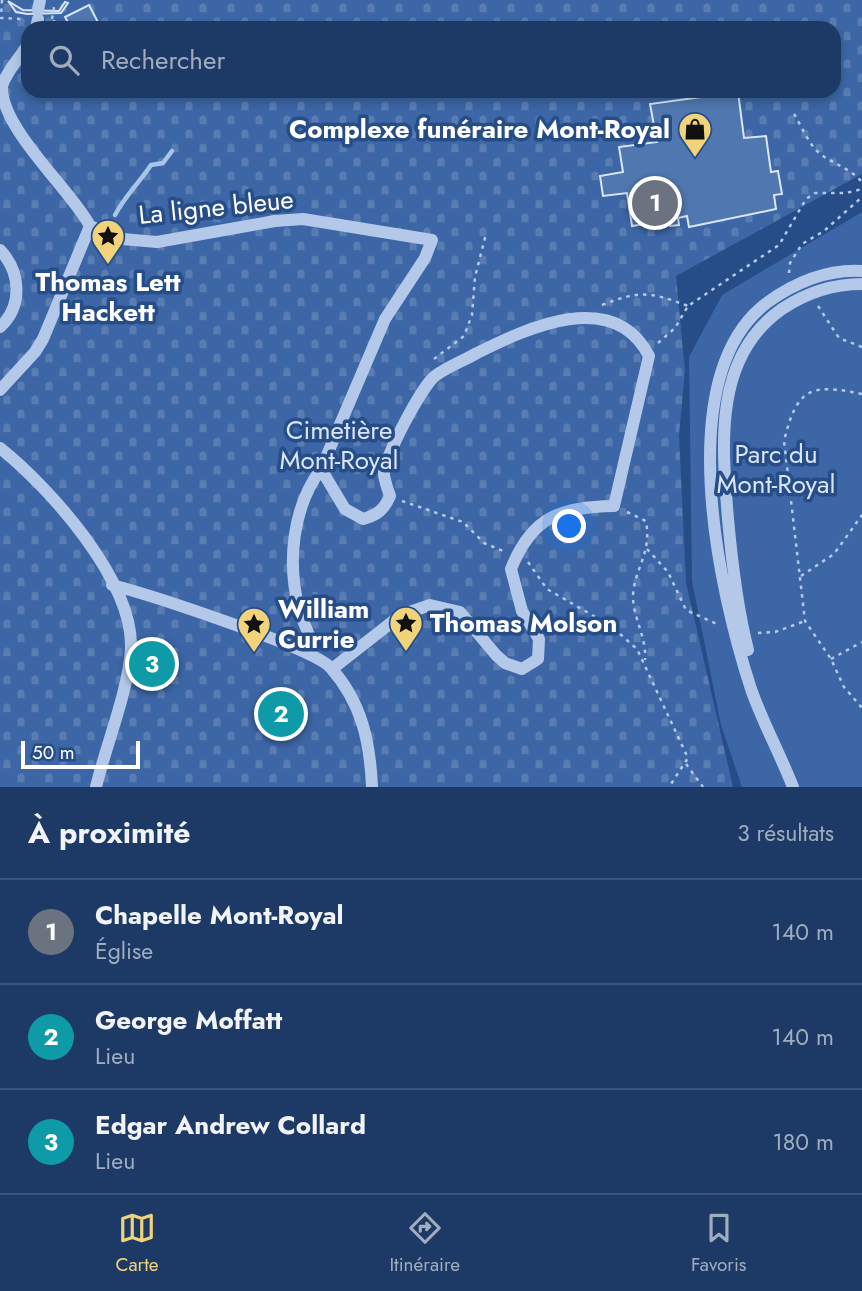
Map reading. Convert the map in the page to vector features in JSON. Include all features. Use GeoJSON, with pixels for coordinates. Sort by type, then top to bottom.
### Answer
{"type":"FeatureCollection","features":[{"type":"Feature","properties":{"kind":"street"},"geometry":{"type":"LineString","coordinates":[[0,390],[35,352],[43,339],[90,226],[81,209],[38,166],[20,141],[1,100],[1,85],[21,55]]}},
{"type":"Feature","properties":{"kind":"street","name":"La ligne bleue"},"geometry":{"type":"LineString","coordinates":[[90,226],[122,239],[157,242],[275,220],[303,219],[432,240],[425,258],[385,319],[321,469]]}},
{"type":"Feature","properties":{"kind":"street"},"geometry":{"type":"LineString","coordinates":[[0,250],[15,274],[17,297],[9,319],[0,327]]}},
{"type":"Feature","properties":{"kind":"street"},"geometry":{"type":"LineString","coordinates":[[793,787],[753,693],[733,628],[717,540],[711,435],[715,389],[730,346],[745,323],[788,288],[824,274],[862,271]]}},
{"type":"Feature","properties":{"kind":"street"},"geometry":{"type":"LineString","coordinates":[[802,787],[759,687],[743,631],[730,547],[724,434],[729,386],[745,345],[764,324],[811,294],[845,284],[862,284]]}},
{"type":"Feature","properties":{"kind":"street"},"geometry":{"type":"LineString","coordinates":[[311,655],[313,647],[295,595],[293,561],[298,519],[312,482],[321,469],[345,509],[363,519],[384,509],[390,496],[384,475],[390,451],[424,387],[434,377],[504,340],[555,321],[583,317],[614,324],[640,341],[649,356],[614,506],[581,507],[553,516],[530,532],[512,569],[514,588],[541,649],[532,665],[522,669],[505,663],[460,612],[430,605],[401,615],[332,669]]}},
{"type":"Feature","properties":{"kind":"street"},"geometry":{"type":"LineString","coordinates":[[0,448],[50,491],[73,521],[112,585],[126,620],[131,645],[128,669],[96,787]]}},
{"type":"Feature","properties":{"kind":"street"},"geometry":{"type":"LineString","coordinates":[[112,585],[148,595],[311,655],[332,669],[360,714],[367,732],[372,787]]}},
{"type":"Feature","properties":{"kind":"path"},"geometry":{"type":"LineString","coordinates":[[2,0],[1,18],[22,19]]}},
{"type":"Feature","properties":{"kind":"path"},"geometry":{"type":"LineString","coordinates":[[794,114],[816,150],[851,171],[862,182]]}},
{"type":"Feature","properties":{"kind":"path"},"geometry":{"type":"LineString","coordinates":[[649,356],[685,315],[688,306],[779,245],[806,199],[815,193],[846,193],[862,188]]}},
{"type":"Feature","properties":{"kind":"path"},"geometry":{"type":"LineString","coordinates":[[788,288],[790,263],[802,244],[824,231],[862,197]]}},
{"type":"Feature","properties":{"kind":"path"},"geometry":{"type":"LineString","coordinates":[[434,377],[429,365],[438,353],[464,337],[472,315],[475,277],[486,234]]}},
{"type":"Feature","properties":{"kind":"path"},"geometry":{"type":"LineString","coordinates":[[583,317],[593,309],[640,292],[655,293],[688,306]]}},
{"type":"Feature","properties":{"kind":"path"},"geometry":{"type":"LineString","coordinates":[[811,294],[839,338],[862,347]]}},
{"type":"Feature","properties":{"kind":"path"},"geometry":{"type":"LineString","coordinates":[[862,394],[830,387],[813,390],[791,414],[784,441],[785,473],[805,621],[831,659],[844,687],[862,708]]}},
{"type":"Feature","properties":{"kind":"path"},"geometry":{"type":"LineString","coordinates":[[390,496],[463,522],[484,543],[517,555],[534,566],[547,589],[611,626],[645,660]]}},
{"type":"Feature","properties":{"kind":"path"},"geometry":{"type":"LineString","coordinates":[[614,506],[646,522],[647,549],[633,596],[646,650],[645,660],[658,697],[685,748],[685,764],[669,787]]}},
{"type":"Feature","properties":{"kind":"path"},"geometry":{"type":"LineString","coordinates":[[801,576],[834,554],[862,514]]}},
{"type":"Feature","properties":{"kind":"path"},"geometry":{"type":"LineString","coordinates":[[647,549],[668,572],[686,610],[715,623]]}},
{"type":"Feature","properties":{"kind":"path"},"geometry":{"type":"LineString","coordinates":[[762,633],[805,621]]}},
{"type":"Feature","properties":{"kind":"path"},"geometry":{"type":"LineString","coordinates":[[831,659],[862,642]]}},
{"type":"Feature","properties":{"kind":"path"},"geometry":{"type":"LineString","coordinates":[[685,764],[703,787]]}},
{"type":"Feature","properties":{"kind":"green space","name":"Cimetière Mont-Royal"},"geometry":{"type":"Polygon","coordinates":[[[0,0],[862,0],[862,174],[676,276],[685,371],[679,435],[686,583],[733,787],[0,787],[0,0]]]}},
{"type":"Feature","properties":{"kind":"green space","name":"Parc du Mont-Royal"},"geometry":{"type":"Polygon","coordinates":[[[862,212],[862,787],[742,787],[721,725],[692,581],[689,357],[722,295],[862,212]]]}},
{"type":"Feature","properties":{"kind":"building"},"geometry":{"type":"Polygon","coordinates":[[[8,1],[23,10],[59,11],[65,2],[68,3],[61,13],[27,14],[16,12],[8,1]]]}},
{"type":"Feature","properties":{"kind":"building"},"geometry":{"type":"Polygon","coordinates":[[[89,5],[97,21],[67,21],[65,17],[89,5]]]}},
{"type":"Feature","properties":{"kind":"building","name":"Complexe funéraire Mont-Royal"},"geometry":{"type":"Polygon","coordinates":[[[694,98],[739,98],[744,138],[766,136],[771,172],[778,171],[782,194],[774,195],[776,209],[689,227],[687,216],[678,218],[679,225],[670,226],[669,220],[632,226],[627,193],[603,196],[600,176],[623,172],[619,147],[657,142],[650,104],[694,98]]]}},
{"type":"Feature","properties":{"kind":"waterway"},"geometry":{"type":"LineString","coordinates":[[115,215],[151,165],[163,163],[172,151]]}},
{"type":"Feature","properties":{"kind":"place","name":"Complexe funéraire Mont-Royal"},"geometry":{"type":"Point","coordinates":[695,159]}},
{"type":"Feature","properties":{"kind":"place","name":"Chapelle Mont-Royal"},"geometry":{"type":"Point","coordinates":[655,203]}},
{"type":"Feature","properties":{"kind":"place","name":"Thomas Lett Hackett"},"geometry":{"type":"Point","coordinates":[108,266]}},
{"type":"Feature","properties":{"kind":"place","name":"Thomas Molson"},"geometry":{"type":"Point","coordinates":[406,653]}},
{"type":"Feature","properties":{"kind":"place","name":"William Currie"},"geometry":{"type":"Point","coordinates":[254,654]}},
{"type":"Feature","properties":{"kind":"place","name":"Edgar Andrew Collard"},"geometry":{"type":"Point","coordinates":[152,664]}},
{"type":"Feature","properties":{"kind":"place","name":"George Moffatt"},"geometry":{"type":"Point","coordinates":[281,714]}}]}
